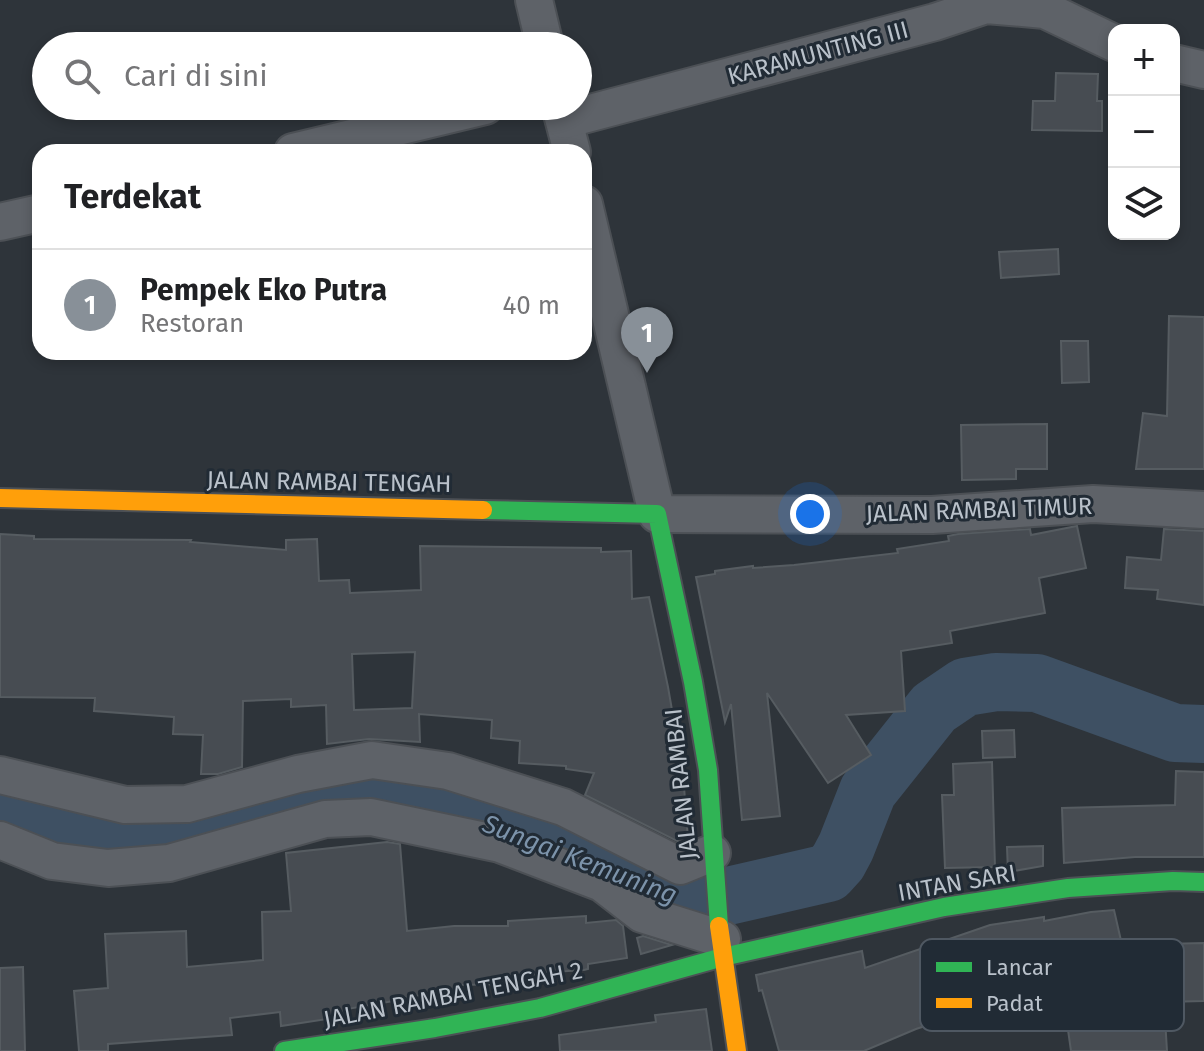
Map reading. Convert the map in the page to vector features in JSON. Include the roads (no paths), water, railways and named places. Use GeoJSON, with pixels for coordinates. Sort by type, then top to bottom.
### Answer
{"type":"FeatureCollection","features":[{"type":"Feature","properties":{"kind":"street"},"geometry":{"type":"LineString","coordinates":[[534,0],[542,32]]}},
{"type":"Feature","properties":{"kind":"street","name":"KARAMUNTING III"},"geometry":{"type":"LineString","coordinates":[[592,118],[986,5],[1045,10],[1108,40]]}},
{"type":"Feature","properties":{"kind":"street"},"geometry":{"type":"LineString","coordinates":[[1180,64],[1204,70]]}},
{"type":"Feature","properties":{"kind":"street"},"geometry":{"type":"LineString","coordinates":[[326,144],[427,120]]}},
{"type":"Feature","properties":{"kind":"street","name":"KARAMUNTING III"},"geometry":{"type":"LineString","coordinates":[[565,126],[586,120]]}},
{"type":"Feature","properties":{"kind":"street"},"geometry":{"type":"LineString","coordinates":[[0,222],[32,215]]}},
{"type":"Feature","properties":{"kind":"street"},"geometry":{"type":"LineString","coordinates":[[592,238],[657,514]]}},
{"type":"Feature","properties":{"kind":"street","name":"JALAN RAMBAI TENGAH"},"geometry":{"type":"LineString","coordinates":[[0,498],[657,514]]}},
{"type":"Feature","properties":{"kind":"street","name":"JALAN RAMBAI TIMUR"},"geometry":{"type":"LineString","coordinates":[[657,514],[932,515],[1093,504],[1204,510]]}},
{"type":"Feature","properties":{"kind":"street","name":"JALAN RAMBAI"},"geometry":{"type":"LineString","coordinates":[[657,514],[708,770],[721,940],[737,1051]]}},
{"type":"Feature","properties":{"kind":"street"},"geometry":{"type":"LineString","coordinates":[[0,775],[125,805],[187,804],[298,774],[372,760],[448,771],[563,807],[680,866],[714,863]]}},
{"type":"Feature","properties":{"kind":"street"},"geometry":{"type":"LineString","coordinates":[[0,840],[52,861],[108,868],[169,863],[325,819],[371,817],[500,844],[602,883],[642,914],[721,940]]}},
{"type":"Feature","properties":{"kind":"street","name":"INTAN SARI"},"geometry":{"type":"LineString","coordinates":[[721,940],[1068,888],[1204,882]]}},
{"type":"Feature","properties":{"kind":"street","name":"JALAN RAMBAI TENGAH 2"},"geometry":{"type":"LineString","coordinates":[[284,1051],[540,1008],[721,940]]}},
{"type":"Feature","properties":{"kind":"waterway","name":"Sungai Kemuning"},"geometry":{"type":"LineString","coordinates":[[0,819],[30,828],[87,834],[140,834],[189,827],[311,792],[377,793],[512,829],[606,866],[627,882],[673,899],[706,901],[828,873],[846,847],[868,791],[934,708],[965,687],[996,682],[1037,683],[1175,733],[1204,734]]}},
{"type":"Feature","properties":{"kind":"place","name":"Pempek Eko Putra"},"geometry":{"type":"Point","coordinates":[647,373]}}]}
